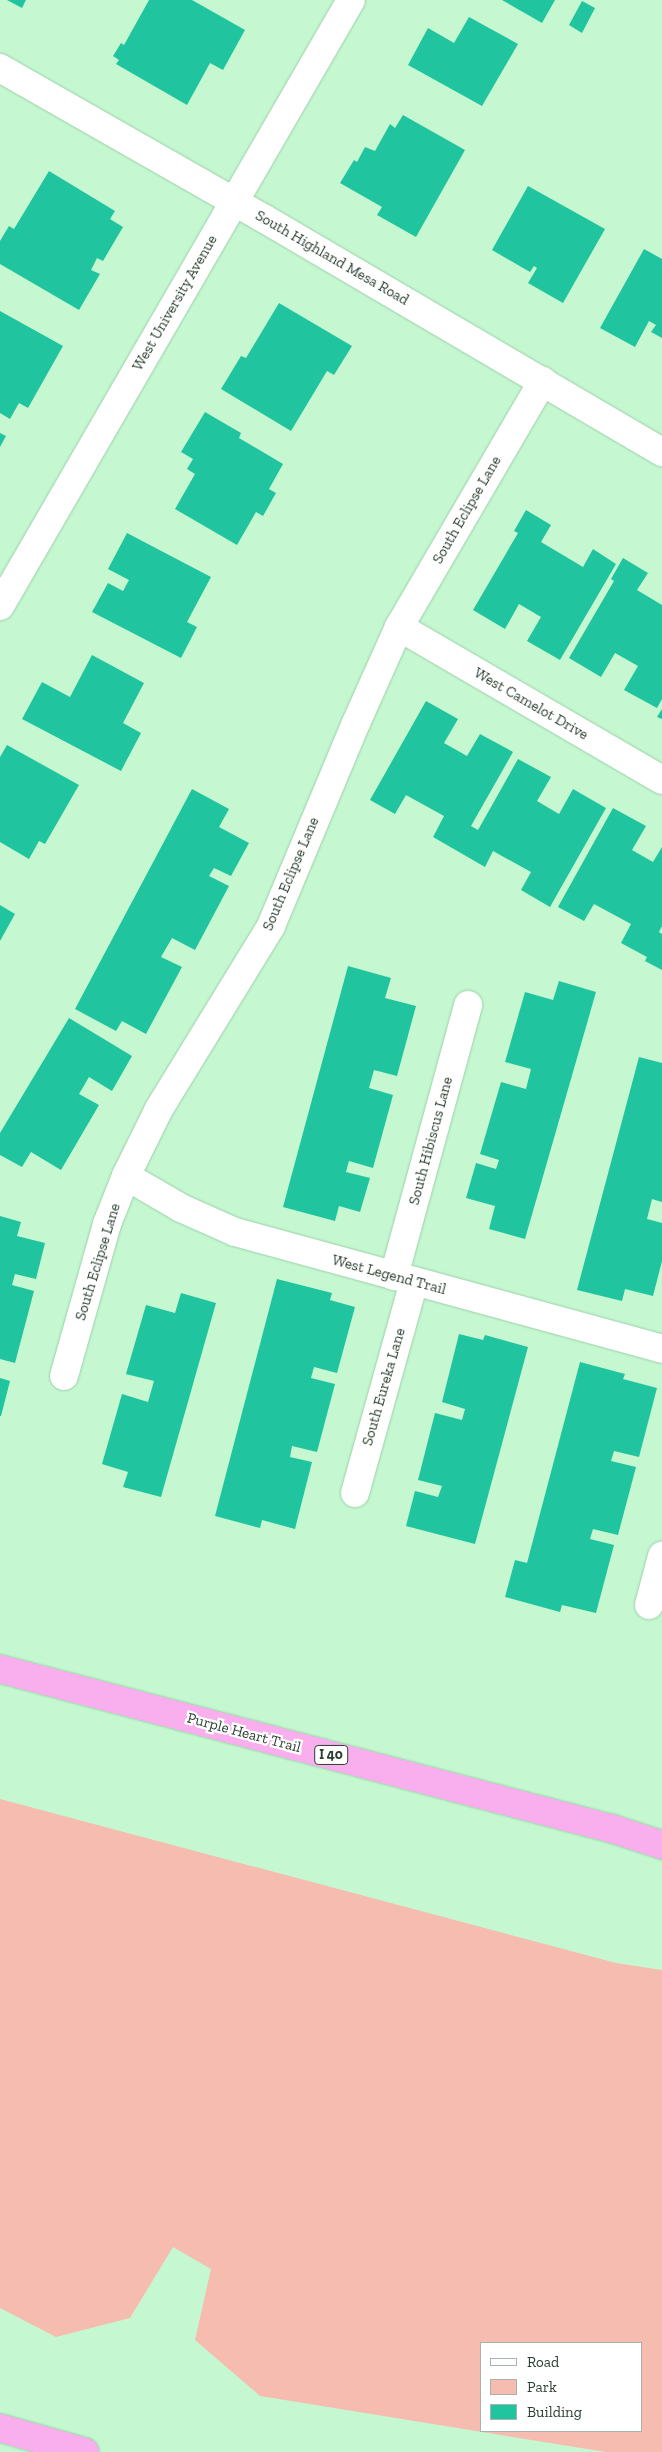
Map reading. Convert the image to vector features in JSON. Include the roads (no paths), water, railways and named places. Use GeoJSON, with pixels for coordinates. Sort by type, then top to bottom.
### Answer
{"type":"FeatureCollection","features":[{"type":"Feature","properties":{"kind":"highway","name":"Purple Heart Trail"},"geometry":{"type":"LineString","coordinates":[[0,1669],[613,1829],[662,1845]]}},
{"type":"Feature","properties":{"kind":"highway"},"geometry":{"type":"LineString","coordinates":[[0,2428],[84,2452]]}},
{"type":"Feature","properties":{"kind":"street","name":"West University Avenue"},"geometry":{"type":"LineString","coordinates":[[0,606],[351,0]]}},
{"type":"Feature","properties":{"kind":"street","name":"South Highland Mesa Road"},"geometry":{"type":"LineString","coordinates":[[0,68],[234,202],[662,452]]}},
{"type":"Feature","properties":{"kind":"street","name":"South Eclipse Lane"},"geometry":{"type":"LineString","coordinates":[[64,1376],[106,1224],[126,1176],[159,1109],[271,926],[356,723],[399,628],[542,381]]}},
{"type":"Feature","properties":{"kind":"street","name":"West Camelot Drive"},"geometry":{"type":"LineString","coordinates":[[399,628],[662,780]]}},
{"type":"Feature","properties":{"kind":"street","name":"South Hibiscus Lane"},"geometry":{"type":"LineString","coordinates":[[404,1279],[468,1005]]}},
{"type":"Feature","properties":{"kind":"street","name":"West Legend Trail"},"geometry":{"type":"LineString","coordinates":[[126,1176],[181,1208],[235,1232],[662,1349]]}},
{"type":"Feature","properties":{"kind":"street","name":"South Eureka Lane"},"geometry":{"type":"LineString","coordinates":[[355,1493],[404,1279]]}},
{"type":"Feature","properties":{"kind":"street"},"geometry":{"type":"LineString","coordinates":[[649,1605],[662,1556]]}}]}
